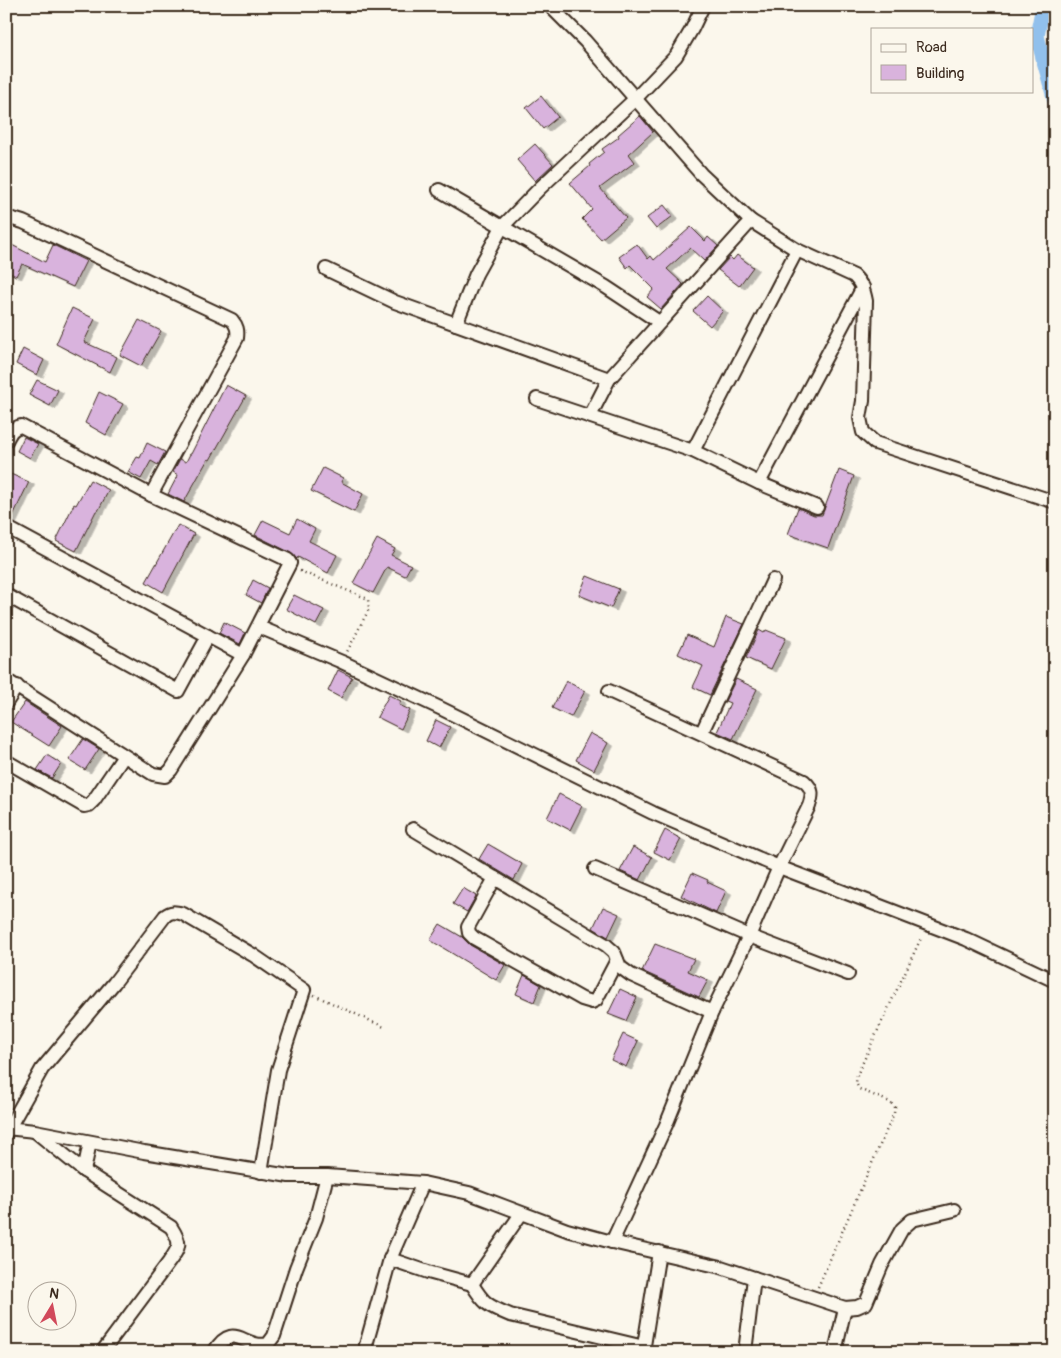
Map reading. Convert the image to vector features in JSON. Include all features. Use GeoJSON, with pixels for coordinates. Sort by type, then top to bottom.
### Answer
{"type":"FeatureCollection","features":[{"type":"Feature","properties":{"kind":"street"},"geometry":{"type":"LineString","coordinates":[[550,6],[585,41],[701,174],[751,221],[798,250],[854,276],[863,287],[866,301],[863,401],[860,418],[863,432],[875,443],[1055,502]]}},
{"type":"Feature","properties":{"kind":"street"},"geometry":{"type":"LineString","coordinates":[[456,324],[476,274],[502,227],[540,188],[636,99],[676,56],[703,6]]}},
{"type":"Feature","properties":{"kind":"street"},"geometry":{"type":"LineString","coordinates":[[439,190],[606,287],[659,322]]}},
{"type":"Feature","properties":{"kind":"street"},"geometry":{"type":"LineString","coordinates":[[6,221],[13,219],[22,222],[232,320],[236,325],[238,330],[237,338],[151,495]]}},
{"type":"Feature","properties":{"kind":"street"},"geometry":{"type":"LineString","coordinates":[[590,416],[608,379],[751,221]]}},
{"type":"Feature","properties":{"kind":"street"},"geometry":{"type":"LineString","coordinates":[[693,451],[798,250]]}},
{"type":"Feature","properties":{"kind":"street"},"geometry":{"type":"LineString","coordinates":[[326,269],[394,302],[608,379]]}},
{"type":"Feature","properties":{"kind":"street"},"geometry":{"type":"LineString","coordinates":[[759,484],[863,287]]}},
{"type":"Feature","properties":{"kind":"street"},"geometry":{"type":"LineString","coordinates":[[537,399],[693,451],[759,484],[817,507]]}},
{"type":"Feature","properties":{"kind":"street"},"geometry":{"type":"LineString","coordinates":[[6,441],[10,432],[15,427],[21,426],[151,495],[288,560],[290,566],[243,655],[171,770],[165,776],[152,774],[12,683],[6,703]]}},
{"type":"Feature","properties":{"kind":"street"},"geometry":{"type":"LineString","coordinates":[[6,526],[243,655]]}},
{"type":"Feature","properties":{"kind":"street"},"geometry":{"type":"LineString","coordinates":[[702,732],[773,580]]}},
{"type":"Feature","properties":{"kind":"street"},"geometry":{"type":"LineString","coordinates":[[6,595],[178,691],[208,636]]}},
{"type":"Feature","properties":{"kind":"street"},"geometry":{"type":"LineString","coordinates":[[259,627],[342,662],[450,713],[653,814],[779,867],[966,939],[1055,981]]}},
{"type":"Feature","properties":{"kind":"street"},"geometry":{"type":"LineString","coordinates":[[609,691],[804,780],[811,788],[812,796],[749,936],[712,1012],[666,1125],[612,1242]]}},
{"type":"Feature","properties":{"kind":"street"},"geometry":{"type":"LineString","coordinates":[[6,761],[84,806],[94,800],[124,756]]}},
{"type":"Feature","properties":{"kind":"street"},"geometry":{"type":"LineString","coordinates":[[413,829],[606,945],[614,952],[620,967],[630,975],[712,1012]]}},
{"type":"Feature","properties":{"kind":"street"},"geometry":{"type":"LineString","coordinates":[[595,869],[749,936],[848,974]]}},
{"type":"Feature","properties":{"kind":"street"},"geometry":{"type":"LineString","coordinates":[[495,878],[468,927],[469,933],[474,938],[582,999],[592,1002],[596,1000],[617,960]]}},
{"type":"Feature","properties":{"kind":"street"},"geometry":{"type":"LineString","coordinates":[[261,1172],[278,1070],[304,990],[253,955],[183,914],[170,912],[42,1069],[7,1130],[35,1131],[144,1152],[261,1172],[289,1176],[327,1176],[423,1183],[469,1193],[567,1230],[721,1267],[845,1308],[857,1307],[866,1302],[882,1265],[902,1229],[912,1220],[954,1210]]}},
{"type":"Feature","properties":{"kind":"street"},"geometry":{"type":"LineString","coordinates":[[35,1131],[84,1171],[171,1227],[179,1238],[178,1248],[169,1262],[102,1352]]}},
{"type":"Feature","properties":{"kind":"street"},"geometry":{"type":"LineString","coordinates":[[84,1171],[90,1142]]}},
{"type":"Feature","properties":{"kind":"street"},"geometry":{"type":"LineString","coordinates":[[214,1352],[220,1342],[228,1336],[236,1336],[261,1346],[268,1344],[274,1336],[296,1268],[316,1218],[327,1176]]}},
{"type":"Feature","properties":{"kind":"street"},"geometry":{"type":"LineString","coordinates":[[366,1345],[390,1259],[423,1183]]}},
{"type":"Feature","properties":{"kind":"street"},"geometry":{"type":"LineString","coordinates":[[472,1284],[521,1214]]}},
{"type":"Feature","properties":{"kind":"street"},"geometry":{"type":"LineString","coordinates":[[390,1259],[472,1284],[489,1307],[644,1350],[659,1252]]}},
{"type":"Feature","properties":{"kind":"street"},"geometry":{"type":"LineString","coordinates":[[745,1352],[754,1278]]}},
{"type":"Feature","properties":{"kind":"street"},"geometry":{"type":"LineString","coordinates":[[835,1352],[845,1308]]}},
{"type":"Feature","properties":{"kind":"path"},"geometry":{"type":"LineString","coordinates":[[290,566],[368,599],[369,610],[342,662]]}},
{"type":"Feature","properties":{"kind":"path"},"geometry":{"type":"LineString","coordinates":[[814,1297],[894,1113],[895,1107],[890,1102],[859,1089],[856,1083],[857,1075],[927,924]]}},
{"type":"Feature","properties":{"kind":"path"},"geometry":{"type":"LineString","coordinates":[[304,990],[384,1027]]}},
{"type":"Feature","properties":{"kind":"building"},"geometry":{"type":"Polygon","coordinates":[[[541,96],[558,117],[543,129],[526,108],[541,96]]]}},
{"type":"Feature","properties":{"kind":"building"},"geometry":{"type":"Polygon","coordinates":[[[640,116],[653,132],[629,154],[635,162],[600,188],[626,218],[601,239],[582,219],[592,209],[570,183],[604,152],[602,149],[619,137],[618,135],[640,116]]]}},
{"type":"Feature","properties":{"kind":"building"},"geometry":{"type":"Polygon","coordinates":[[[535,144],[553,164],[535,181],[517,160],[535,144]]]}},
{"type":"Feature","properties":{"kind":"building"},"geometry":{"type":"Polygon","coordinates":[[[664,205],[673,216],[656,229],[647,218],[664,205]]]}},
{"type":"Feature","properties":{"kind":"building"},"geometry":{"type":"Polygon","coordinates":[[[691,227],[705,241],[708,237],[718,246],[704,261],[690,248],[667,269],[683,284],[661,309],[647,297],[654,289],[630,265],[627,268],[619,257],[637,244],[648,259],[651,256],[654,260],[691,227]]]}},
{"type":"Feature","properties":{"kind":"building"},"geometry":{"type":"Polygon","coordinates":[[[6,242],[45,262],[53,245],[86,261],[73,287],[22,264],[16,276],[6,271],[6,242]]]}},
{"type":"Feature","properties":{"kind":"building"},"geometry":{"type":"Polygon","coordinates":[[[737,255],[753,267],[739,286],[718,270],[730,257],[733,260],[737,255]]]}},
{"type":"Feature","properties":{"kind":"building"},"geometry":{"type":"Polygon","coordinates":[[[707,296],[723,311],[710,326],[693,311],[707,296]]]}},
{"type":"Feature","properties":{"kind":"building"},"geometry":{"type":"Polygon","coordinates":[[[72,308],[95,319],[84,342],[117,357],[110,372],[56,344],[72,308]]]}},
{"type":"Feature","properties":{"kind":"building"},"geometry":{"type":"Polygon","coordinates":[[[139,320],[161,331],[141,366],[120,355],[139,320]]]}},
{"type":"Feature","properties":{"kind":"building"},"geometry":{"type":"Polygon","coordinates":[[[23,349],[44,360],[37,375],[16,364],[23,349]]]}},
{"type":"Feature","properties":{"kind":"building"},"geometry":{"type":"Polygon","coordinates":[[[37,380],[58,390],[50,406],[29,395],[37,380]]]}},
{"type":"Feature","properties":{"kind":"building"},"geometry":{"type":"Polygon","coordinates":[[[226,385],[246,396],[184,502],[168,494],[178,475],[173,472],[180,459],[186,462],[191,454],[226,385]]]}},
{"type":"Feature","properties":{"kind":"building"},"geometry":{"type":"Polygon","coordinates":[[[99,392],[123,404],[106,435],[85,423],[99,392]]]}},
{"type":"Feature","properties":{"kind":"building"},"geometry":{"type":"Polygon","coordinates":[[[24,437],[38,444],[30,458],[17,451],[24,437]]]}},
{"type":"Feature","properties":{"kind":"building"},"geometry":{"type":"Polygon","coordinates":[[[147,443],[165,452],[158,465],[151,461],[141,479],[128,472],[137,457],[140,458],[147,443]]]}},
{"type":"Feature","properties":{"kind":"building"},"geometry":{"type":"Polygon","coordinates":[[[323,468],[343,478],[341,482],[363,494],[354,512],[311,491],[323,468]]]}},
{"type":"Feature","properties":{"kind":"building"},"geometry":{"type":"Polygon","coordinates":[[[839,470],[854,476],[828,548],[788,534],[798,508],[814,515],[822,515],[839,470]]]}},
{"type":"Feature","properties":{"kind":"building"},"geometry":{"type":"Polygon","coordinates":[[[6,472],[29,482],[11,520],[6,519],[6,472]]]}},
{"type":"Feature","properties":{"kind":"building"},"geometry":{"type":"Polygon","coordinates":[[[90,480],[109,490],[76,551],[56,541],[74,504],[76,505],[90,480]]]}},
{"type":"Feature","properties":{"kind":"building"},"geometry":{"type":"Polygon","coordinates":[[[297,519],[315,529],[309,541],[337,555],[328,573],[298,557],[297,559],[291,553],[255,535],[263,520],[290,533],[297,519]]]}},
{"type":"Feature","properties":{"kind":"building"},"geometry":{"type":"Polygon","coordinates":[[[178,525],[194,534],[163,592],[146,582],[178,525]]]}},
{"type":"Feature","properties":{"kind":"building"},"geometry":{"type":"Polygon","coordinates":[[[377,539],[395,549],[391,555],[411,565],[405,576],[387,567],[373,593],[353,583],[377,539]]]}},
{"type":"Feature","properties":{"kind":"building"},"geometry":{"type":"Polygon","coordinates":[[[587,576],[619,589],[611,608],[579,595],[587,576]]]}},
{"type":"Feature","properties":{"kind":"building"},"geometry":{"type":"Polygon","coordinates":[[[253,580],[268,588],[261,603],[246,595],[253,580]]]}},
{"type":"Feature","properties":{"kind":"building"},"geometry":{"type":"Polygon","coordinates":[[[294,595],[324,610],[316,625],[286,609],[294,595]]]}},
{"type":"Feature","properties":{"kind":"building"},"geometry":{"type":"Polygon","coordinates":[[[726,617],[744,624],[710,695],[693,687],[703,666],[678,654],[687,635],[714,647],[726,617]]]}},
{"type":"Feature","properties":{"kind":"building"},"geometry":{"type":"Polygon","coordinates":[[[224,622],[245,633],[240,644],[219,633],[224,622]]]}},
{"type":"Feature","properties":{"kind":"building"},"geometry":{"type":"Polygon","coordinates":[[[759,630],[764,633],[766,630],[786,638],[771,669],[746,658],[759,630]]]}},
{"type":"Feature","properties":{"kind":"building"},"geometry":{"type":"Polygon","coordinates":[[[338,670],[352,677],[341,698],[328,691],[338,670]]]}},
{"type":"Feature","properties":{"kind":"building"},"geometry":{"type":"Polygon","coordinates":[[[736,679],[757,689],[733,739],[717,732],[730,703],[725,701],[736,679]]]}},
{"type":"Feature","properties":{"kind":"building"},"geometry":{"type":"Polygon","coordinates":[[[566,681],[585,691],[571,717],[552,708],[566,681]]]}},
{"type":"Feature","properties":{"kind":"building"},"geometry":{"type":"Polygon","coordinates":[[[389,695],[401,701],[399,705],[410,710],[401,729],[377,717],[389,695]]]}},
{"type":"Feature","properties":{"kind":"building"},"geometry":{"type":"Polygon","coordinates":[[[25,702],[62,726],[49,746],[11,722],[25,702]]]}},
{"type":"Feature","properties":{"kind":"building"},"geometry":{"type":"Polygon","coordinates":[[[436,720],[450,727],[439,748],[426,741],[436,720]]]}},
{"type":"Feature","properties":{"kind":"building"},"geometry":{"type":"Polygon","coordinates":[[[590,733],[608,743],[594,770],[576,760],[590,733]]]}},
{"type":"Feature","properties":{"kind":"building"},"geometry":{"type":"Polygon","coordinates":[[[83,739],[99,749],[85,770],[69,760],[83,739]]]}},
{"type":"Feature","properties":{"kind":"building"},"geometry":{"type":"Polygon","coordinates":[[[47,755],[61,764],[52,778],[37,770],[47,755]]]}},
{"type":"Feature","properties":{"kind":"building"},"geometry":{"type":"Polygon","coordinates":[[[559,794],[582,806],[570,830],[547,818],[559,794]]]}},
{"type":"Feature","properties":{"kind":"building"},"geometry":{"type":"Polygon","coordinates":[[[665,830],[681,839],[670,860],[654,852],[665,830]]]}},
{"type":"Feature","properties":{"kind":"building"},"geometry":{"type":"Polygon","coordinates":[[[488,844],[522,864],[514,880],[479,859],[488,844]]]}},
{"type":"Feature","properties":{"kind":"building"},"geometry":{"type":"Polygon","coordinates":[[[633,847],[652,857],[640,880],[620,871],[633,847]]]}},
{"type":"Feature","properties":{"kind":"building"},"geometry":{"type":"Polygon","coordinates":[[[692,873],[726,891],[716,913],[681,896],[692,873]]]}},
{"type":"Feature","properties":{"kind":"building"},"geometry":{"type":"Polygon","coordinates":[[[463,888],[476,896],[467,912],[453,904],[463,888]]]}},
{"type":"Feature","properties":{"kind":"building"},"geometry":{"type":"Polygon","coordinates":[[[603,907],[619,914],[608,937],[593,928],[603,907]]]}},
{"type":"Feature","properties":{"kind":"building"},"geometry":{"type":"Polygon","coordinates":[[[440,924],[462,937],[470,945],[505,965],[496,980],[430,940],[440,924]]]}},
{"type":"Feature","properties":{"kind":"building"},"geometry":{"type":"Polygon","coordinates":[[[655,944],[694,959],[688,971],[708,980],[699,997],[642,971],[655,944]]]}},
{"type":"Feature","properties":{"kind":"building"},"geometry":{"type":"Polygon","coordinates":[[[524,975],[541,985],[534,1002],[516,994],[524,975]]]}},
{"type":"Feature","properties":{"kind":"building"},"geometry":{"type":"Polygon","coordinates":[[[620,989],[637,997],[626,1021],[608,1014],[620,989]]]}},
{"type":"Feature","properties":{"kind":"building"},"geometry":{"type":"Polygon","coordinates":[[[623,1034],[638,1041],[626,1067],[611,1060],[623,1034]]]}},
{"type":"Feature","properties":{"kind":"waterway"},"geometry":{"type":"LineString","coordinates":[[1043,6],[1037,36],[1055,101]]}}]}
